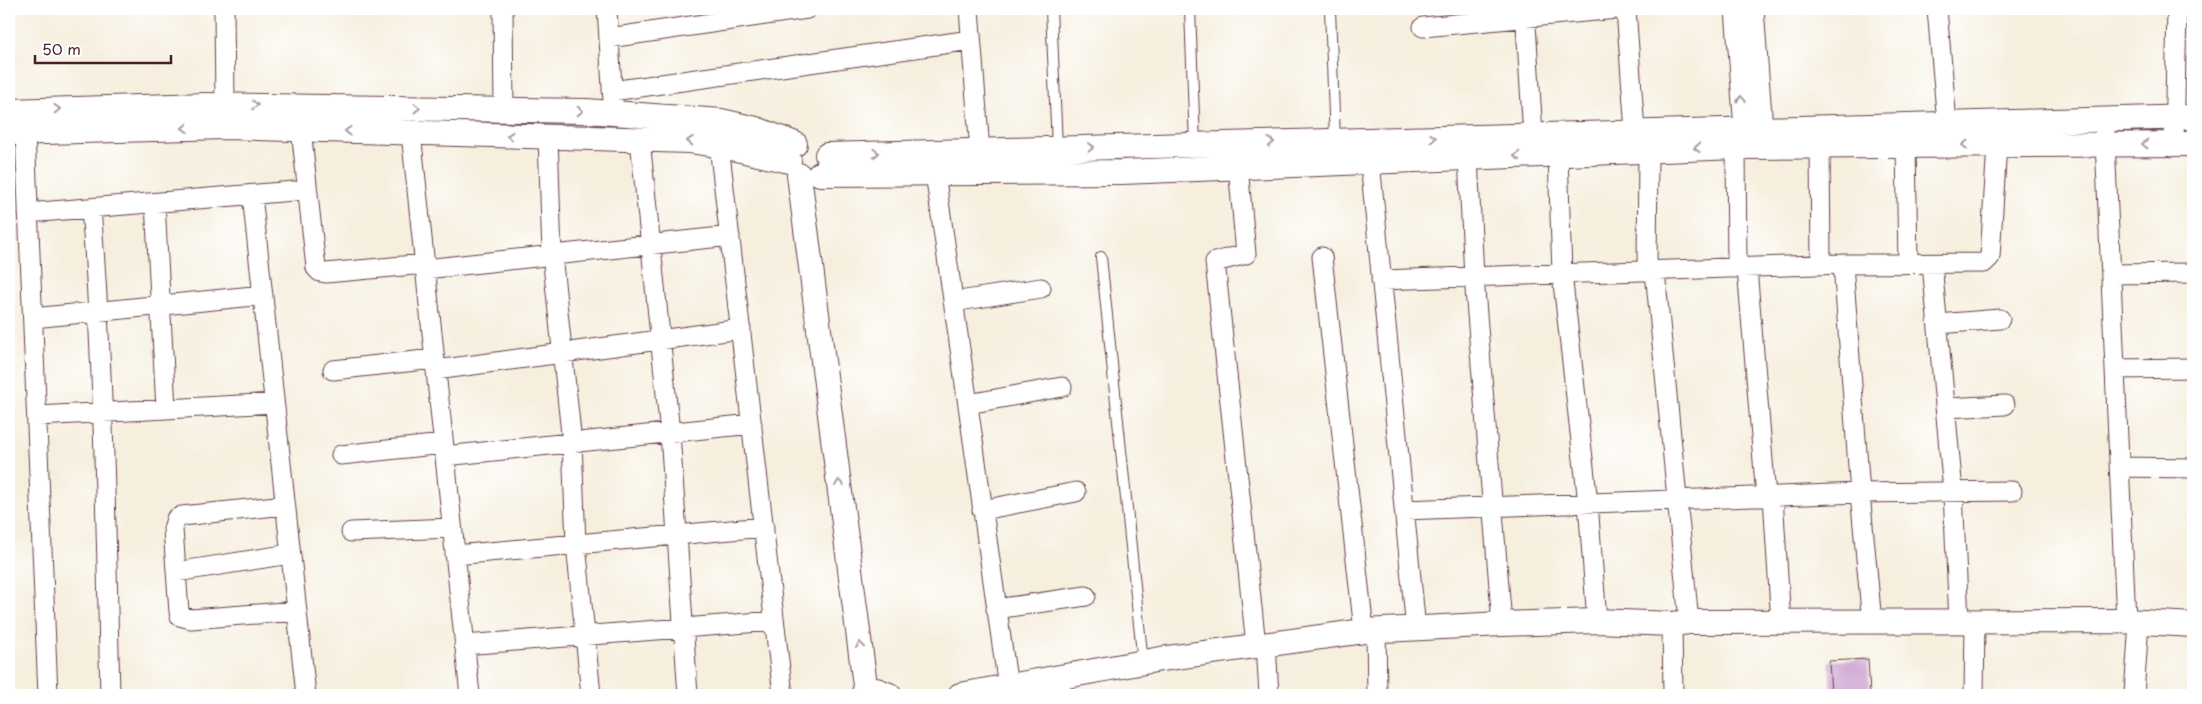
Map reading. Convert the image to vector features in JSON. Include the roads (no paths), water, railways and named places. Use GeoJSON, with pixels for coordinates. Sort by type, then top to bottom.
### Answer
{"type":"FeatureCollection","features":[{"type":"Feature","properties":{"kind":"street"},"geometry":{"type":"LineString","coordinates":[[224,9],[225,105]]}},
{"type":"Feature","properties":{"kind":"street"},"geometry":{"type":"LineString","coordinates":[[503,9],[504,110]]}},
{"type":"Feature","properties":{"kind":"street"},"geometry":{"type":"LineString","coordinates":[[607,9],[613,102]]}},
{"type":"Feature","properties":{"kind":"street"},"geometry":{"type":"LineString","coordinates":[[609,38],[807,9]]}},
{"type":"Feature","properties":{"kind":"street"},"geometry":{"type":"LineString","coordinates":[[969,9],[980,150]]}},
{"type":"Feature","properties":{"kind":"street"},"geometry":{"type":"LineString","coordinates":[[1423,27],[1526,13],[1617,9]]}},
{"type":"Feature","properties":{"kind":"street"},"geometry":{"type":"LineString","coordinates":[[1626,9],[1641,141],[1651,271],[1678,500],[1680,623],[1673,695]]}},
{"type":"Feature","properties":{"kind":"street"},"geometry":{"type":"LineString","coordinates":[[1735,9],[1750,139]]}},
{"type":"Feature","properties":{"kind":"street"},"geometry":{"type":"LineString","coordinates":[[1754,9],[1750,139],[1742,268],[1770,497],[1781,624]]}},
{"type":"Feature","properties":{"kind":"street"},"geometry":{"type":"LineString","coordinates":[[1937,9],[1947,122]]}},
{"type":"Feature","properties":{"kind":"street"},"geometry":{"type":"LineString","coordinates":[[1750,139],[1820,146],[2184,144],[2184,117],[2176,9]]}},
{"type":"Feature","properties":{"kind":"street"},"geometry":{"type":"LineString","coordinates":[[1526,13],[1533,135]]}},
{"type":"Feature","properties":{"kind":"street"},"geometry":{"type":"LineString","coordinates":[[9,111],[225,105],[504,110],[613,102],[971,40]]}},
{"type":"Feature","properties":{"kind":"street"},"geometry":{"type":"LineString","coordinates":[[613,102],[730,122],[756,129],[808,164],[980,150],[1533,135],[1641,141],[1750,139],[1947,122],[2184,117]]}},
{"type":"Feature","properties":{"kind":"street"},"geometry":{"type":"LineString","coordinates":[[2104,118],[2120,467],[2133,621],[2134,695]]}},
{"type":"Feature","properties":{"kind":"street"},"geometry":{"type":"LineString","coordinates":[[48,695],[38,416],[28,213],[17,132],[225,127],[640,140],[720,145],[808,164],[935,173],[1122,172],[1558,154],[1641,141]]}},
{"type":"Feature","properties":{"kind":"street"},"geometry":{"type":"LineString","coordinates":[[301,129],[316,268],[320,272],[425,266],[552,255],[730,236]]}},
{"type":"Feature","properties":{"kind":"street"},"geometry":{"type":"LineString","coordinates":[[411,133],[470,695]]}},
{"type":"Feature","properties":{"kind":"street"},"geometry":{"type":"LineString","coordinates":[[548,137],[552,255],[572,443],[576,544],[591,695]]}},
{"type":"Feature","properties":{"kind":"street"},"geometry":{"type":"LineString","coordinates":[[640,140],[670,432],[688,695]]}},
{"type":"Feature","properties":{"kind":"street"},"geometry":{"type":"LineString","coordinates":[[1236,143],[1246,254],[1216,262],[1261,645],[1269,695]]}},
{"type":"Feature","properties":{"kind":"street"},"geometry":{"type":"LineString","coordinates":[[720,145],[783,695]]}},
{"type":"Feature","properties":{"kind":"street"},"geometry":{"type":"LineString","coordinates":[[1906,145],[1908,264]]}},
{"type":"Feature","properties":{"kind":"street"},"geometry":{"type":"LineString","coordinates":[[1381,280],[1843,264],[1979,264],[1988,261],[1996,145]]}},
{"type":"Feature","properties":{"kind":"street"},"geometry":{"type":"LineString","coordinates":[[1820,146],[1821,265]]}},
{"type":"Feature","properties":{"kind":"street"},"geometry":{"type":"LineString","coordinates":[[1558,154],[1562,274],[1588,503],[1597,621]]}},
{"type":"Feature","properties":{"kind":"street"},"geometry":{"type":"LineString","coordinates":[[1468,158],[1474,277],[1502,624]]}},
{"type":"Feature","properties":{"kind":"street"},"geometry":{"type":"LineString","coordinates":[[1370,162],[1416,629]]}},
{"type":"Feature","properties":{"kind":"street"},"geometry":{"type":"LineString","coordinates":[[808,164],[875,694]]}},
{"type":"Feature","properties":{"kind":"street"},"geometry":{"type":"LineString","coordinates":[[935,173],[1008,688]]}},
{"type":"Feature","properties":{"kind":"street"},"geometry":{"type":"LineString","coordinates":[[28,213],[294,191]]}},
{"type":"Feature","properties":{"kind":"street"},"geometry":{"type":"LineString","coordinates":[[252,195],[306,695]]}},
{"type":"Feature","properties":{"kind":"street"},"geometry":{"type":"LineString","coordinates":[[155,202],[162,305],[166,409]]}},
{"type":"Feature","properties":{"kind":"street"},"geometry":{"type":"LineString","coordinates":[[91,208],[99,312],[103,412],[110,695]]}},
{"type":"Feature","properties":{"kind":"street"},"geometry":{"type":"LineString","coordinates":[[1322,257],[1377,695]]}},
{"type":"Feature","properties":{"kind":"street"},"geometry":{"type":"LineString","coordinates":[[1843,264],[1872,623]]}},
{"type":"Feature","properties":{"kind":"street"},"geometry":{"type":"LineString","coordinates":[[1932,264],[1974,695]]}},
{"type":"Feature","properties":{"kind":"street"},"geometry":{"type":"LineString","coordinates":[[2110,274],[2193,273]]}},
{"type":"Feature","properties":{"kind":"street"},"geometry":{"type":"LineString","coordinates":[[953,302],[1041,288]]}},
{"type":"Feature","properties":{"kind":"street"},"geometry":{"type":"LineString","coordinates":[[33,318],[263,295]]}},
{"type":"Feature","properties":{"kind":"street"},"geometry":{"type":"LineString","coordinates":[[1938,324],[2000,319]]}},
{"type":"Feature","properties":{"kind":"street"},"geometry":{"type":"LineString","coordinates":[[334,370],[563,353],[741,329]]}},
{"type":"Feature","properties":{"kind":"street"},"geometry":{"type":"LineString","coordinates":[[2115,370],[2193,368]]}},
{"type":"Feature","properties":{"kind":"street"},"geometry":{"type":"LineString","coordinates":[[968,404],[1062,386]]}},
{"type":"Feature","properties":{"kind":"street"},"geometry":{"type":"LineString","coordinates":[[38,416],[274,403]]}},
{"type":"Feature","properties":{"kind":"street"},"geometry":{"type":"LineString","coordinates":[[1945,408],[2005,405]]}},
{"type":"Feature","properties":{"kind":"street"},"geometry":{"type":"LineString","coordinates":[[341,454],[572,443],[752,424]]}},
{"type":"Feature","properties":{"kind":"street"},"geometry":{"type":"LineString","coordinates":[[2120,467],[2193,468]]}},
{"type":"Feature","properties":{"kind":"street"},"geometry":{"type":"LineString","coordinates":[[1404,510],[1860,493],[2012,491]]}},
{"type":"Feature","properties":{"kind":"street"},"geometry":{"type":"LineString","coordinates":[[982,510],[1076,492]]}},
{"type":"Feature","properties":{"kind":"street"},"geometry":{"type":"LineString","coordinates":[[285,506],[182,516],[176,519],[173,529],[179,612],[185,618],[296,611]]}},
{"type":"Feature","properties":{"kind":"street"},"geometry":{"type":"LineString","coordinates":[[455,556],[764,527]]}},
{"type":"Feature","properties":{"kind":"street"},"geometry":{"type":"LineString","coordinates":[[351,532],[452,528]]}},
{"type":"Feature","properties":{"kind":"street"},"geometry":{"type":"LineString","coordinates":[[176,572],[290,554]]}},
{"type":"Feature","properties":{"kind":"street"},"geometry":{"type":"LineString","coordinates":[[996,609],[1086,596]]}},
{"type":"Feature","properties":{"kind":"street"},"geometry":{"type":"LineString","coordinates":[[464,645],[774,621]]}},
{"type":"Feature","properties":{"kind":"street"},"geometry":{"type":"LineString","coordinates":[[960,695],[1008,688],[1058,687],[1142,663],[1370,631],[1597,621],[1781,624],[2133,621],[2193,625]]}},
{"type":"Feature","properties":{"kind":"lane"},"geometry":{"type":"LineString","coordinates":[[1051,9],[1058,148]]}},
{"type":"Feature","properties":{"kind":"lane"},"geometry":{"type":"LineString","coordinates":[[1190,9],[1195,145]]}},
{"type":"Feature","properties":{"kind":"lane"},"geometry":{"type":"LineString","coordinates":[[1330,9],[1335,141]]}},
{"type":"Feature","properties":{"kind":"lane"},"geometry":{"type":"LineString","coordinates":[[1101,257],[1142,663]]}}]}
